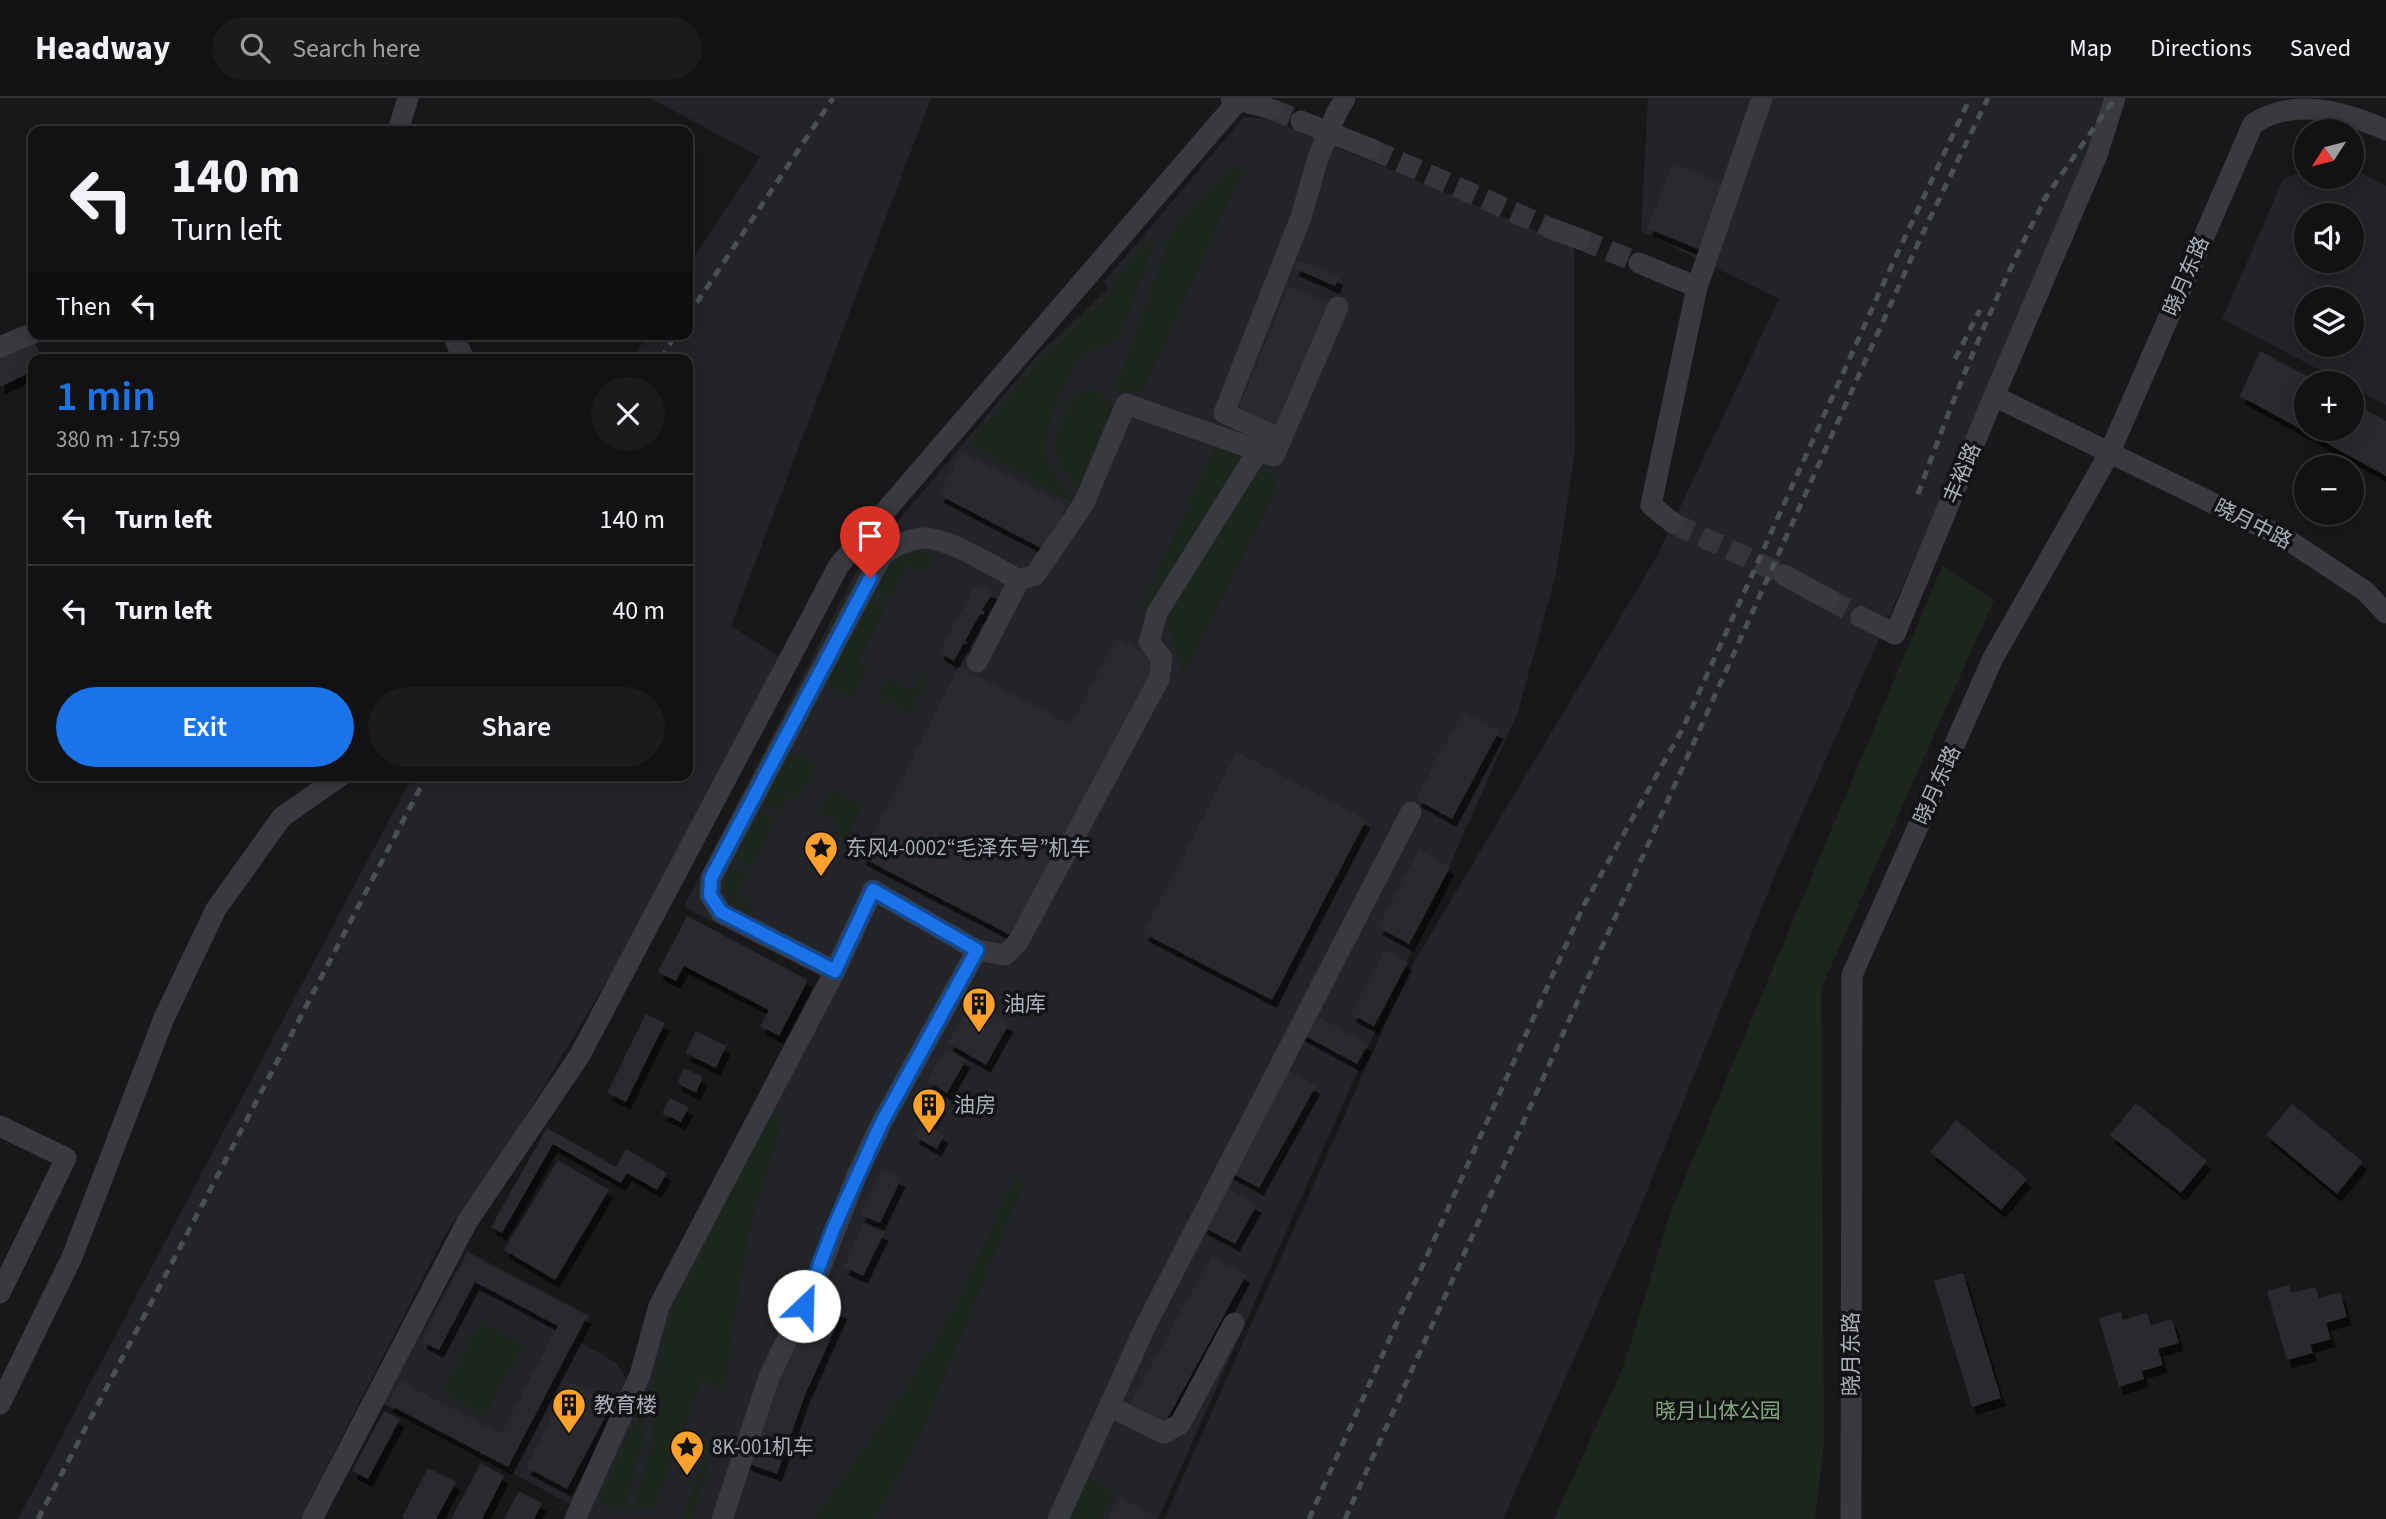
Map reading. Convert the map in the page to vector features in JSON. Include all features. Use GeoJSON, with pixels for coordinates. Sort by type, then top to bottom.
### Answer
{"type":"FeatureCollection","features":[{"type":"Feature","properties":{"kind":"street"},"geometry":{"type":"LineString","coordinates":[[400,126],[408,98]]}},
{"type":"Feature","properties":{"kind":"street"},"geometry":{"type":"LineString","coordinates":[[1673,523],[1651,505],[1696,287],[1762,98]]}},
{"type":"Feature","properties":{"kind":"street"},"geometry":{"type":"LineString","coordinates":[[2109,454],[1994,396],[2097,155],[2115,98]]}},
{"type":"Feature","properties":{"kind":"street","name":"晓月东路"},"geometry":{"type":"LineString","coordinates":[[1851,1519],[1852,975],[1993,658],[2109,454],[2243,142],[2266,109],[2290,99],[2331,101]]}},
{"type":"Feature","properties":{"kind":"street"},"geometry":{"type":"LineString","coordinates":[[312,1519],[467,1222],[580,1055],[839,565],[1234,100],[1271,109]]}},
{"type":"Feature","properties":{"kind":"street"},"geometry":{"type":"LineString","coordinates":[[2331,101],[2386,130]]}},
{"type":"Feature","properties":{"kind":"street"},"geometry":{"type":"LineString","coordinates":[[1281,439],[1224,413],[1301,217],[1318,158],[1340,106]]}},
{"type":"Feature","properties":{"kind":"street"},"geometry":{"type":"LineString","coordinates":[[1301,121],[1371,149]]}},
{"type":"Feature","properties":{"kind":"street"},"geometry":{"type":"LineString","coordinates":[[1552,229],[1580,239]]}},
{"type":"Feature","properties":{"kind":"street"},"geometry":{"type":"LineString","coordinates":[[1639,263],[1696,287]]}},
{"type":"Feature","properties":{"kind":"street"},"geometry":{"type":"LineString","coordinates":[[835,971],[721,912],[710,895],[711,878],[882,555],[895,546],[921,538],[942,541],[1019,580],[1035,575],[1084,503],[1126,404],[1274,456],[1338,307]]}},
{"type":"Feature","properties":{"kind":"street"},"geometry":{"type":"LineString","coordinates":[[0,347],[28,335]]}},
{"type":"Feature","properties":{"kind":"street","name":"丰裕路"},"geometry":{"type":"LineString","coordinates":[[1861,617],[1895,634],[1994,396]]}},
{"type":"Feature","properties":{"kind":"street"},"geometry":{"type":"LineString","coordinates":[[575,1519],[640,1375],[659,1306],[835,971],[873,890],[977,950],[1005,955],[1018,942],[1159,679],[1162,658],[1149,642],[1157,613],[1258,451]]}},
{"type":"Feature","properties":{"kind":"street","name":"晓月中路"},"geometry":{"type":"LineString","coordinates":[[2109,454],[2288,540],[2365,591],[2386,612]]}},
{"type":"Feature","properties":{"kind":"street"},"geometry":{"type":"LineString","coordinates":[[1784,575],[1828,599]]}},
{"type":"Feature","properties":{"kind":"street"},"geometry":{"type":"LineString","coordinates":[[977,662],[1019,580]]}},
{"type":"Feature","properties":{"kind":"street"},"geometry":{"type":"LineString","coordinates":[[0,1404],[72,1256],[164,1018],[216,909],[282,817],[333,781]]}},
{"type":"Feature","properties":{"kind":"street"},"geometry":{"type":"LineString","coordinates":[[1058,1519],[1146,1325],[1411,812]]}},
{"type":"Feature","properties":{"kind":"street"},"geometry":{"type":"LineString","coordinates":[[722,1519],[736,1469],[769,1377],[815,1282],[856,1177],[881,1124],[977,950]]}},
{"type":"Feature","properties":{"kind":"street"},"geometry":{"type":"LineString","coordinates":[[0,1126],[66,1158],[0,1293]]}},
{"type":"Feature","properties":{"kind":"street"},"geometry":{"type":"LineString","coordinates":[[1109,1406],[1164,1433],[1180,1424],[1234,1322]]}},
{"type":"Feature","properties":{"kind":"shaded area"},"geometry":{"type":"Polygon","coordinates":[[[650,98],[931,98],[731,626],[785,661],[614,969],[512,1139],[445,1235],[300,1519],[18,1519],[410,781],[693,781],[693,354],[637,354],[644,340],[693,340],[693,258],[760,157],[650,98]]]}},
{"type":"Feature","properties":{"kind":"shaded area"},"geometry":{"type":"Polygon","coordinates":[[[1648,98],[2118,98],[1778,868],[1634,1223],[1503,1519],[1164,1519],[1411,967],[1657,556],[1779,299],[1641,231],[1648,98]]]}},
{"type":"Feature","properties":{"kind":"shaded area"},"geometry":{"type":"Polygon","coordinates":[[[1244,117],[1270,119],[1574,247],[1575,452],[1556,574],[1518,712],[1158,1519],[563,1519],[572,1505],[383,1404],[467,1251],[590,1316],[578,1341],[616,1363],[626,1379],[626,1396],[633,1383],[641,1327],[821,976],[684,907],[857,570],[1037,356],[1108,289],[1104,282],[1244,117]]]}},
{"type":"Feature","properties":{"kind":"shaded area"},"geometry":{"type":"Polygon","coordinates":[[[2364,174],[2386,186],[2386,405],[2364,393],[2364,371],[2322,371],[2295,357],[2364,357],[2364,287],[2294,287],[2294,356],[2222,319],[2284,178],[2294,175],[2294,189],[2364,189],[2364,174]]]}},
{"type":"Feature","properties":{"kind":"green space"},"geometry":{"type":"Polygon","coordinates":[[[1238,166],[1243,170],[1143,392],[1121,391],[1112,379],[1122,373],[1168,239],[1179,224],[1238,166]]]}},
{"type":"Feature","properties":{"kind":"green space"},"geometry":{"type":"Polygon","coordinates":[[[1156,238],[1123,330],[1116,341],[1081,354],[1049,426],[1046,455],[1049,468],[1074,498],[1072,502],[969,443],[1042,359],[1116,289],[1111,282],[1150,239],[1156,238]]]}},
{"type":"Feature","properties":{"kind":"green space"},"geometry":{"type":"Polygon","coordinates":[[[1095,390],[1113,405],[1080,492],[1069,479],[1057,455],[1056,434],[1076,396],[1095,390]]]}},
{"type":"Feature","properties":{"kind":"green space"},"geometry":{"type":"Polygon","coordinates":[[[1216,445],[1242,456],[1239,472],[1154,603],[1138,615],[1216,445]]]}},
{"type":"Feature","properties":{"kind":"green space"},"geometry":{"type":"Polygon","coordinates":[[[1271,467],[1275,485],[1270,504],[1182,676],[1169,627],[1169,609],[1238,499],[1263,468],[1271,467]]]}},
{"type":"Feature","properties":{"kind":"green space"},"geometry":{"type":"Polygon","coordinates":[[[919,553],[937,555],[928,573],[909,564],[892,597],[876,589],[892,564],[902,557],[919,553]]]}},
{"type":"Feature","properties":{"kind":"green space","name":"晓月山体公园"},"geometry":{"type":"Polygon","coordinates":[[[1942,566],[1994,600],[1821,989],[1824,1441],[1815,1519],[1554,1519],[1624,1365],[1671,1211],[1942,566]]]}},
{"type":"Feature","properties":{"kind":"green space"},"geometry":{"type":"Polygon","coordinates":[[[870,599],[886,607],[858,663],[867,668],[852,698],[825,683],[870,599]]]}},
{"type":"Feature","properties":{"kind":"green space"},"geometry":{"type":"Polygon","coordinates":[[[921,672],[929,677],[911,712],[879,695],[888,679],[912,691],[921,672]]]}},
{"type":"Feature","properties":{"kind":"green space"},"geometry":{"type":"Polygon","coordinates":[[[790,751],[817,765],[799,799],[789,794],[780,811],[763,803],[790,751]]]}},
{"type":"Feature","properties":{"kind":"green space"},"geometry":{"type":"Polygon","coordinates":[[[831,789],[863,806],[846,840],[834,834],[841,821],[820,810],[831,789]]]}},
{"type":"Feature","properties":{"kind":"green space"},"geometry":{"type":"Polygon","coordinates":[[[760,811],[776,819],[751,867],[734,858],[760,811]]]}},
{"type":"Feature","properties":{"kind":"green space"},"geometry":{"type":"Polygon","coordinates":[[[730,866],[747,875],[736,896],[753,906],[748,916],[734,906],[726,895],[726,874],[730,866]]]}},
{"type":"Feature","properties":{"kind":"green space"},"geometry":{"type":"Polygon","coordinates":[[[771,1112],[783,1118],[748,1236],[724,1389],[702,1379],[654,1510],[634,1508],[652,1436],[649,1397],[670,1315],[771,1112]]]}},
{"type":"Feature","properties":{"kind":"green space"},"geometry":{"type":"Polygon","coordinates":[[[1015,1177],[1024,1183],[923,1430],[875,1519],[815,1519],[903,1393],[953,1312],[1015,1177]]]}},
{"type":"Feature","properties":{"kind":"green space"},"geometry":{"type":"Polygon","coordinates":[[[480,1323],[523,1345],[486,1415],[443,1392],[480,1323]]]}},
{"type":"Feature","properties":{"kind":"green space"},"geometry":{"type":"Polygon","coordinates":[[[640,1414],[643,1436],[626,1508],[597,1503],[640,1414]]]}},
{"type":"Feature","properties":{"kind":"green space"},"geometry":{"type":"Polygon","coordinates":[[[716,1426],[719,1427],[693,1519],[682,1519],[716,1426]]]}},
{"type":"Feature","properties":{"kind":"green space"},"geometry":{"type":"Polygon","coordinates":[[[1084,1476],[1115,1494],[1101,1519],[1063,1519],[1084,1476]]]}},
{"type":"Feature","properties":{"kind":"building"},"geometry":{"type":"Polygon","coordinates":[[[1673,164],[1726,185],[1700,250],[1647,228],[1673,164]]]}},
{"type":"Feature","properties":{"kind":"building"},"geometry":{"type":"Polygon","coordinates":[[[1298,260],[1339,277],[1335,286],[1294,268],[1298,260]]]}},
{"type":"Feature","properties":{"kind":"building"},"geometry":{"type":"Polygon","coordinates":[[[1289,286],[1329,303],[1278,427],[1238,410],[1289,286]]]}},
{"type":"Feature","properties":{"kind":"building"},"geometry":{"type":"Polygon","coordinates":[[[28,336],[28,340],[34,340],[40,354],[28,354],[28,373],[0,387],[0,350],[28,336]]]}},
{"type":"Feature","properties":{"kind":"building"},"geometry":{"type":"Polygon","coordinates":[[[2260,351],[2297,371],[2294,371],[2294,426],[2240,396],[2260,351]]]}},
{"type":"Feature","properties":{"kind":"building"},"geometry":{"type":"Polygon","coordinates":[[[2364,409],[2386,421],[2386,476],[2364,464],[2364,455],[2348,455],[2322,441],[2364,441],[2364,409]]]}},
{"type":"Feature","properties":{"kind":"building"},"geometry":{"type":"Polygon","coordinates":[[[961,452],[1067,506],[1045,550],[939,495],[961,452]]]}},
{"type":"Feature","properties":{"kind":"building"},"geometry":{"type":"Polygon","coordinates":[[[977,583],[993,592],[982,610],[985,612],[980,614],[965,641],[968,643],[963,644],[954,661],[939,652],[977,583]]]}},
{"type":"Feature","properties":{"kind":"building"},"geometry":{"type":"Polygon","coordinates":[[[1116,638],[1157,660],[1014,937],[861,857],[959,667],[1071,725],[1116,638]]]}},
{"type":"Feature","properties":{"kind":"building"},"geometry":{"type":"Polygon","coordinates":[[[1463,712],[1499,731],[1452,819],[1416,799],[1463,712]]]}},
{"type":"Feature","properties":{"kind":"building"},"geometry":{"type":"Polygon","coordinates":[[[1237,752],[1366,820],[1272,1000],[1143,933],[1237,752]]]}},
{"type":"Feature","properties":{"kind":"building"},"geometry":{"type":"Polygon","coordinates":[[[1419,850],[1450,867],[1409,944],[1378,927],[1419,850]]]}},
{"type":"Feature","properties":{"kind":"building"},"geometry":{"type":"Polygon","coordinates":[[[687,916],[808,980],[779,1036],[760,1026],[769,1010],[684,966],[676,981],[658,972],[687,916]]]}},
{"type":"Feature","properties":{"kind":"building"},"geometry":{"type":"Polygon","coordinates":[[[1385,950],[1408,962],[1374,1026],[1351,1014],[1385,950]]]}},
{"type":"Feature","properties":{"kind":"building","name":"油库"},"geometry":{"type":"Polygon","coordinates":[[[971,1002],[1009,1024],[986,1065],[948,1043],[971,1002]]]}},
{"type":"Feature","properties":{"kind":"building"},"geometry":{"type":"Polygon","coordinates":[[[1311,1013],[1368,1044],[1357,1064],[1300,1033],[1311,1013]]]}},
{"type":"Feature","properties":{"kind":"building"},"geometry":{"type":"Polygon","coordinates":[[[646,1014],[665,1023],[626,1102],[607,1093],[646,1014]]]}},
{"type":"Feature","properties":{"kind":"building"},"geometry":{"type":"Polygon","coordinates":[[[696,1031],[726,1046],[716,1068],[685,1053],[696,1031]]]}},
{"type":"Feature","properties":{"kind":"building","name":"油库"},"geometry":{"type":"Polygon","coordinates":[[[946,1048],[966,1060],[947,1093],[927,1081],[946,1048]]]}},
{"type":"Feature","properties":{"kind":"building"},"geometry":{"type":"Polygon","coordinates":[[[684,1068],[703,1077],[696,1093],[677,1083],[684,1068]]]}},
{"type":"Feature","properties":{"kind":"building"},"geometry":{"type":"Polygon","coordinates":[[[1285,1069],[1316,1086],[1259,1188],[1228,1171],[1285,1069]]]}},
{"type":"Feature","properties":{"kind":"building"},"geometry":{"type":"Polygon","coordinates":[[[928,1097],[941,1105],[929,1126],[944,1135],[937,1149],[914,1136],[922,1122],[916,1118],[928,1097]]]}},
{"type":"Feature","properties":{"kind":"building"},"geometry":{"type":"Polygon","coordinates":[[[670,1098],[689,1107],[681,1122],[662,1113],[670,1098]]]}},
{"type":"Feature","properties":{"kind":"building"},"geometry":{"type":"Polygon","coordinates":[[[2136,1103],[2207,1161],[2181,1193],[2110,1135],[2136,1103]]]}},
{"type":"Feature","properties":{"kind":"building"},"geometry":{"type":"Polygon","coordinates":[[[2292,1104],[2363,1162],[2337,1194],[2266,1135],[2292,1104]]]}},
{"type":"Feature","properties":{"kind":"building"},"geometry":{"type":"Polygon","coordinates":[[[1956,1120],[2027,1179],[2001,1210],[1930,1152],[1956,1120]]]}},
{"type":"Feature","properties":{"kind":"building"},"geometry":{"type":"Polygon","coordinates":[[[547,1128],[616,1167],[626,1149],[667,1173],[657,1190],[627,1173],[621,1183],[553,1144],[502,1233],[491,1227],[547,1128]]]}},
{"type":"Feature","properties":{"kind":"building"},"geometry":{"type":"Polygon","coordinates":[[[558,1160],[609,1190],[555,1280],[504,1250],[558,1160]]]}},
{"type":"Feature","properties":{"kind":"building"},"geometry":{"type":"Polygon","coordinates":[[[882,1170],[901,1179],[880,1223],[860,1214],[882,1170]]]}},
{"type":"Feature","properties":{"kind":"building"},"geometry":{"type":"Polygon","coordinates":[[[1224,1187],[1257,1205],[1235,1244],[1202,1226],[1224,1187]]]}},
{"type":"Feature","properties":{"kind":"building"},"geometry":{"type":"Polygon","coordinates":[[[864,1224],[884,1233],[863,1276],[844,1267],[864,1224]]]}},
{"type":"Feature","properties":{"kind":"building"},"geometry":{"type":"Polygon","coordinates":[[[468,1254],[587,1316],[508,1467],[388,1404],[400,1381],[501,1434],[558,1326],[475,1282],[439,1350],[422,1341],[468,1254]]]}},
{"type":"Feature","properties":{"kind":"building"},"geometry":{"type":"Polygon","coordinates":[[[1212,1256],[1246,1275],[1165,1423],[1130,1404],[1212,1256]]]}},
{"type":"Feature","properties":{"kind":"building"},"geometry":{"type":"Polygon","coordinates":[[[1963,1273],[2001,1398],[1972,1407],[1934,1281],[1963,1273]]]}},
{"type":"Feature","properties":{"kind":"building"},"geometry":{"type":"Polygon","coordinates":[[[2289,1285],[2291,1293],[2315,1287],[2319,1298],[2340,1292],[2347,1317],[2326,1323],[2331,1339],[2310,1345],[2313,1353],[2287,1360],[2267,1291],[2289,1285]]]}},
{"type":"Feature","properties":{"kind":"building"},"geometry":{"type":"Polygon","coordinates":[[[811,1298],[843,1311],[805,1395],[777,1474],[745,1462],[811,1298]]]}},
{"type":"Feature","properties":{"kind":"building"},"geometry":{"type":"Polygon","coordinates":[[[2121,1312],[2123,1320],[2147,1313],[2151,1325],[2172,1319],[2179,1343],[2158,1349],[2163,1365],[2142,1371],[2144,1379],[2119,1387],[2099,1318],[2121,1312]]]}},
{"type":"Feature","properties":{"kind":"building","name":"教育楼"},"geometry":{"type":"Polygon","coordinates":[[[571,1382],[612,1404],[567,1489],[526,1467],[571,1382]]]}},
{"type":"Feature","properties":{"kind":"building"},"geometry":{"type":"Polygon","coordinates":[[[384,1411],[400,1419],[368,1479],[352,1471],[384,1411]]]}},
{"type":"Feature","properties":{"kind":"building"},"geometry":{"type":"Polygon","coordinates":[[[481,1463],[504,1476],[482,1519],[451,1519],[481,1463]]]}},
{"type":"Feature","properties":{"kind":"building"},"geometry":{"type":"Polygon","coordinates":[[[428,1468],[456,1482],[436,1519],[405,1519],[402,1517],[428,1468]]]}},
{"type":"Feature","properties":{"kind":"building"},"geometry":{"type":"Polygon","coordinates":[[[519,1491],[542,1503],[534,1519],[504,1519],[519,1491]]]}},
{"type":"Feature","properties":{"kind":"building"},"geometry":{"type":"Polygon","coordinates":[[[1121,1497],[1156,1517],[1155,1519],[1109,1519],[1121,1497]]]}},
{"type":"Feature","properties":{"kind":"tunnel"},"geometry":{"type":"LineString","coordinates":[[1271,109],[1301,121]]}},
{"type":"Feature","properties":{"kind":"tunnel"},"geometry":{"type":"LineString","coordinates":[[1371,149],[1552,229]]}},
{"type":"Feature","properties":{"kind":"tunnel"},"geometry":{"type":"LineString","coordinates":[[1580,239],[1639,263]]}},
{"type":"Feature","properties":{"kind":"tunnel"},"geometry":{"type":"LineString","coordinates":[[1673,523],[1784,575]]}},
{"type":"Feature","properties":{"kind":"tunnel"},"geometry":{"type":"LineString","coordinates":[[1828,599],[1861,617]]}},
{"type":"Feature","properties":{"kind":"railway"},"geometry":{"type":"LineString","coordinates":[[693,308],[833,98]]}},
{"type":"Feature","properties":{"kind":"railway"},"geometry":{"type":"LineString","coordinates":[[1309,1519],[1584,905],[1683,728],[1970,98]]}},
{"type":"Feature","properties":{"kind":"railway"},"geometry":{"type":"LineString","coordinates":[[1345,1519],[1920,239],[1988,98]]}},
{"type":"Feature","properties":{"kind":"railway"},"geometry":{"type":"LineString","coordinates":[[2043,201],[2115,98]]}},
{"type":"Feature","properties":{"kind":"railway"},"geometry":{"type":"LineString","coordinates":[[1918,494],[1978,342],[2011,267],[2048,194]]}},
{"type":"Feature","properties":{"kind":"railway"},"geometry":{"type":"LineString","coordinates":[[1955,359],[1980,310]]}},
{"type":"Feature","properties":{"kind":"railway"},"geometry":{"type":"LineString","coordinates":[[664,354],[672,340]]}},
{"type":"Feature","properties":{"kind":"railway"},"geometry":{"type":"LineString","coordinates":[[38,1519],[424,781]]}},
{"type":"Feature","properties":{"kind":"place","name":"东风4-0002“毛泽东号”机车"},"geometry":{"type":"Point","coordinates":[821,878]}},
{"type":"Feature","properties":{"kind":"place","name":"油库"},"geometry":{"type":"Point","coordinates":[979,1034]}},
{"type":"Feature","properties":{"kind":"place","name":"油房"},"geometry":{"type":"Point","coordinates":[929,1135]}},
{"type":"Feature","properties":{"kind":"place","name":"教育楼"},"geometry":{"type":"Point","coordinates":[569,1435]}},
{"type":"Feature","properties":{"kind":"place","name":"8K-001机车"},"geometry":{"type":"Point","coordinates":[687,1477]}},
{"type":"Feature","properties":{"kind":"route"},"geometry":{"type":"LineString","coordinates":[[804,1306],[834,1227],[881,1124],[977,950],[873,890],[835,971],[721,912],[710,895],[711,878],[870,578]]}}]}
